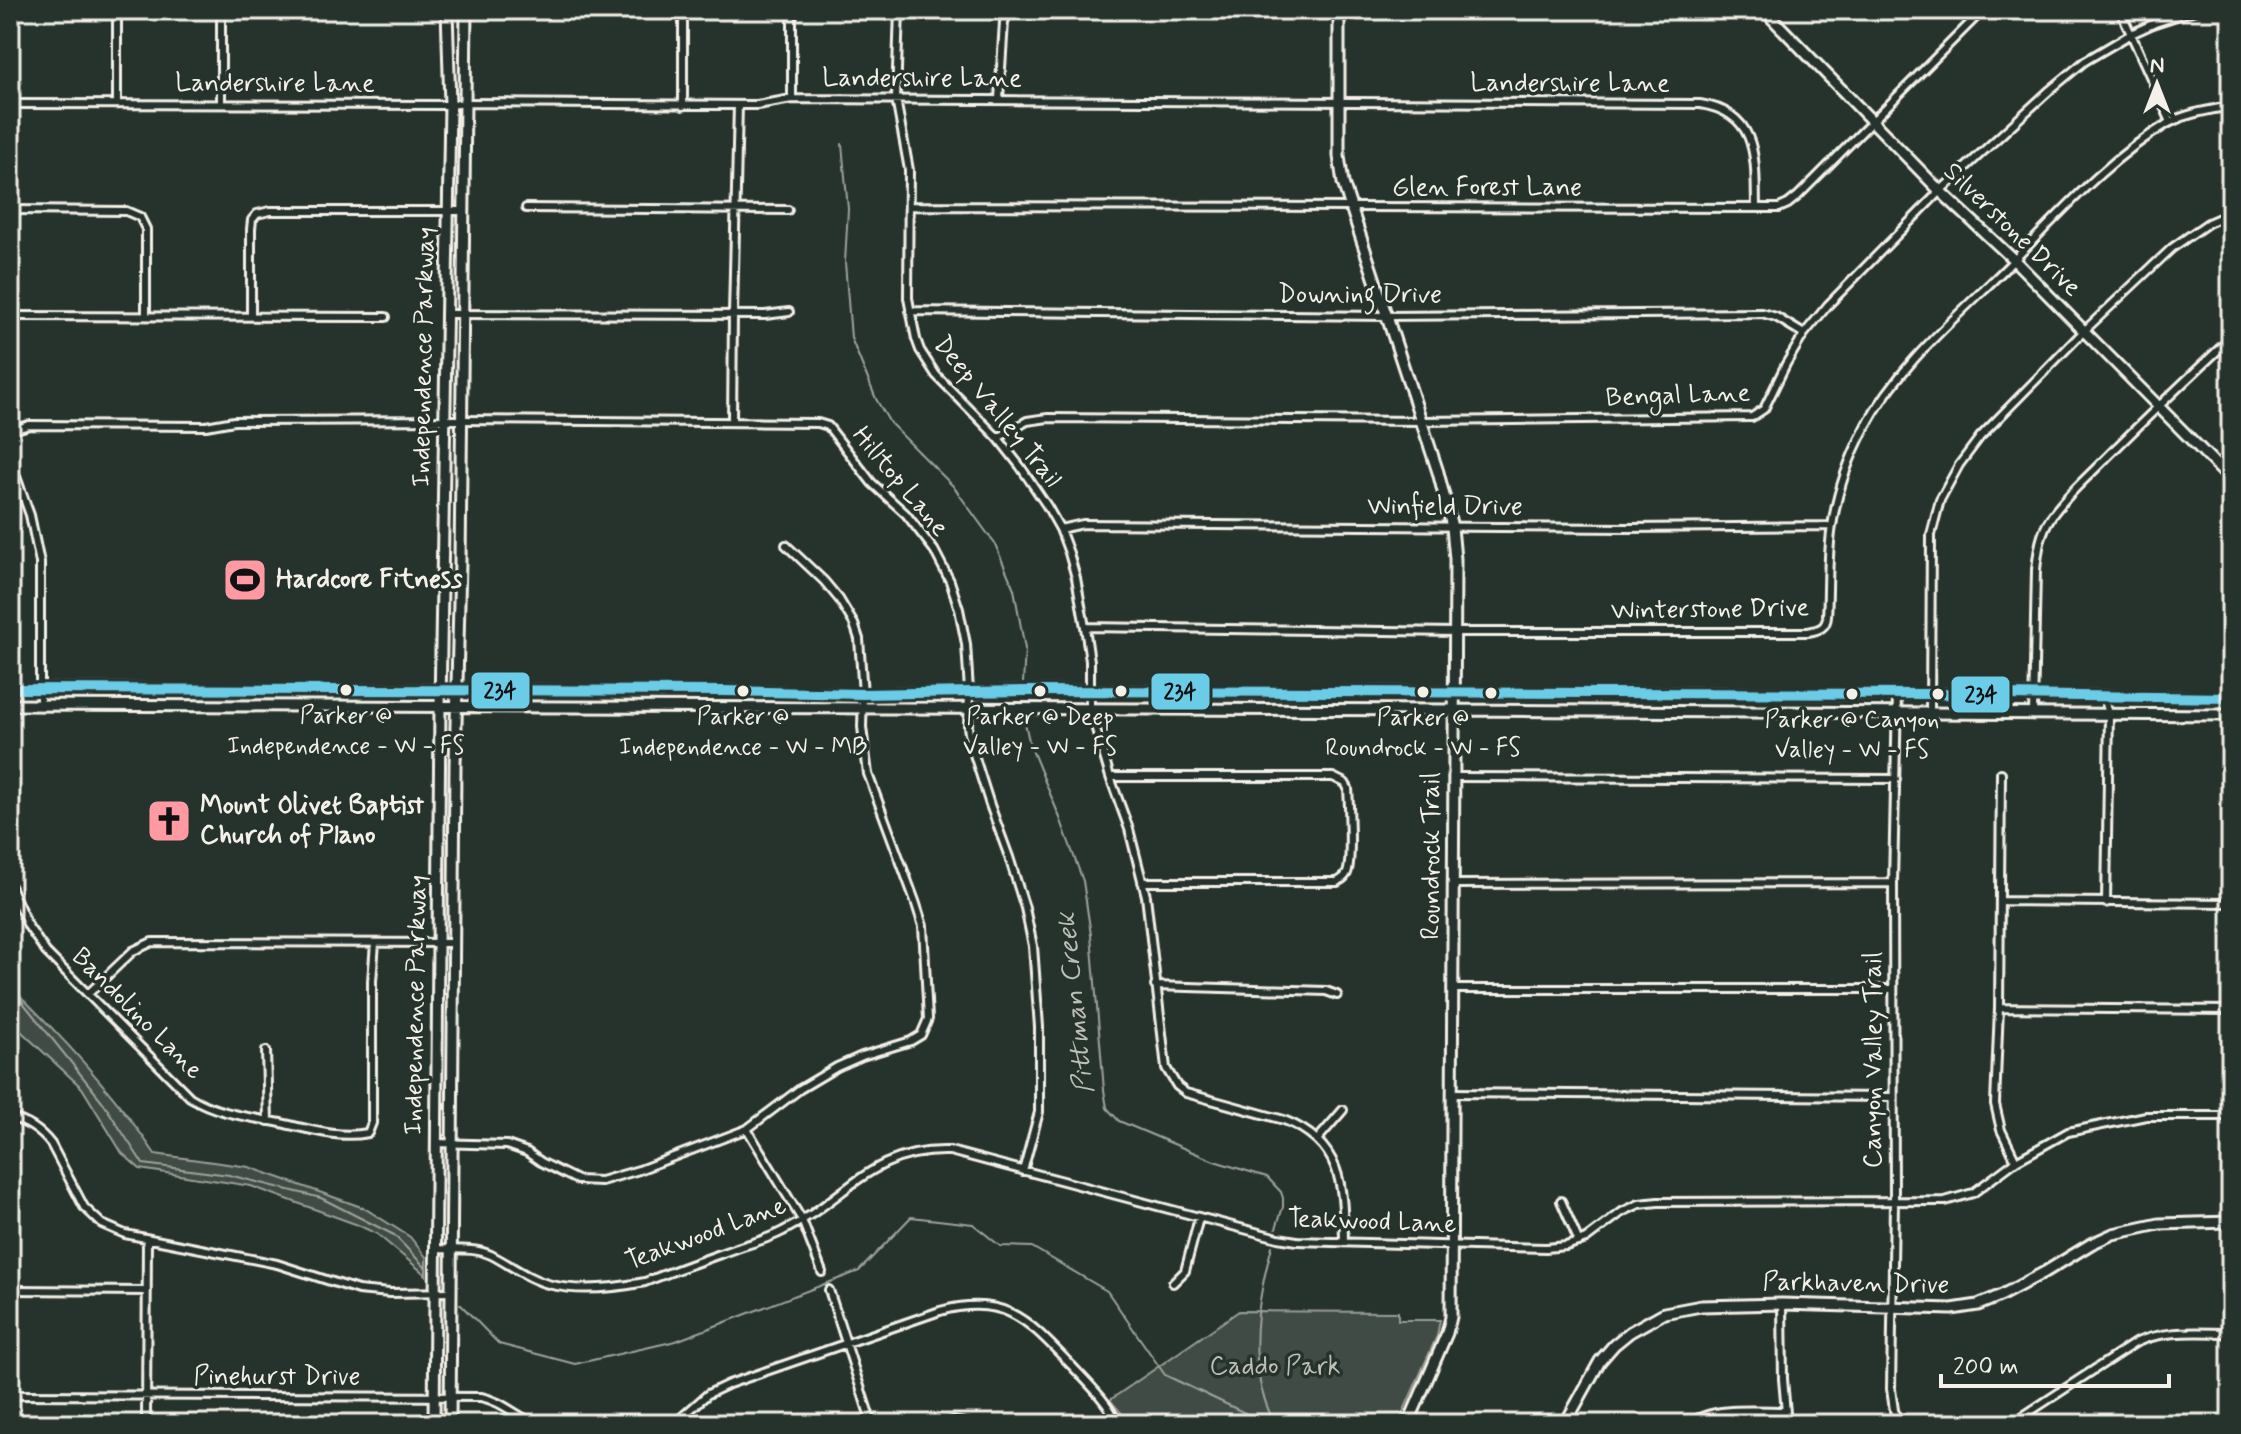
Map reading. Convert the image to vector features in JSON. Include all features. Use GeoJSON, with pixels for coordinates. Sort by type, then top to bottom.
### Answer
{"type":"FeatureCollection","features":[{"type":"Feature","properties":{"kind":"main road","name":"Independence Parkway"},"geometry":{"type":"LineString","coordinates":[[434,1424],[440,707],[450,105],[447,10]]}},
{"type":"Feature","properties":{"kind":"main road","name":"Independence Parkway"},"geometry":{"type":"LineString","coordinates":[[450,1424],[466,10]]}},
{"type":"Feature","properties":{"kind":"main road","name":"Roundrock Trail"},"geometry":{"type":"LineString","coordinates":[[1339,10],[1339,156],[1343,183],[1422,421],[1452,527],[1455,559],[1451,1317],[1408,1424]]}},
{"type":"Feature","properties":{"kind":"main road","name":"Silverstone Drive"},"geometry":{"type":"LineString","coordinates":[[1764,10],[1940,191],[2014,260],[2231,480]]}},
{"type":"Feature","properties":{"kind":"main road"},"geometry":{"type":"LineString","coordinates":[[443,562],[460,562]]}},
{"type":"Feature","properties":{"kind":"main road"},"geometry":{"type":"LineString","coordinates":[[10,689],[863,694],[969,691],[1929,694],[2231,698]]}},
{"type":"Feature","properties":{"kind":"main road"},"geometry":{"type":"LineString","coordinates":[[207,690],[207,706]]}},
{"type":"Feature","properties":{"kind":"main road"},"geometry":{"type":"LineString","coordinates":[[314,691],[314,707]]}},
{"type":"Feature","properties":{"kind":"main road"},"geometry":{"type":"LineString","coordinates":[[585,691],[586,708]]}},
{"type":"Feature","properties":{"kind":"main road"},"geometry":{"type":"LineString","coordinates":[[683,691],[683,708]]}},
{"type":"Feature","properties":{"kind":"main road"},"geometry":{"type":"LineString","coordinates":[[771,708],[772,692]]}},
{"type":"Feature","properties":{"kind":"main road"},"geometry":{"type":"LineString","coordinates":[[2208,715],[2209,698]]}},
{"type":"Feature","properties":{"kind":"main road"},"geometry":{"type":"LineString","coordinates":[[10,705],[2231,715]]}},
{"type":"Feature","properties":{"kind":"main road"},"geometry":{"type":"LineString","coordinates":[[439,830],[455,831]]}},
{"type":"Feature","properties":{"kind":"main road","name":"Parkhaven Drive"},"geometry":{"type":"LineString","coordinates":[[1565,1424],[1600,1361],[1614,1345],[1646,1321],[1664,1313],[1692,1307],[1782,1304],[1952,1309],[1978,1305],[2113,1234],[2159,1224],[2231,1222]]}},
{"type":"Feature","properties":{"kind":"street"},"geometry":{"type":"LineString","coordinates":[[117,10],[117,104]]}},
{"type":"Feature","properties":{"kind":"street"},"geometry":{"type":"LineString","coordinates":[[221,10],[221,104]]}},
{"type":"Feature","properties":{"kind":"street"},"geometry":{"type":"LineString","coordinates":[[683,10],[683,106]]}},
{"type":"Feature","properties":{"kind":"street"},"geometry":{"type":"LineString","coordinates":[[792,10],[792,99]]}},
{"type":"Feature","properties":{"kind":"street","name":"Deep Valley Trail"},"geometry":{"type":"LineString","coordinates":[[899,10],[896,99],[909,170],[910,311],[920,350],[936,375],[998,438],[1034,486],[1060,529],[1076,578],[1085,627],[1090,661],[1090,709],[1129,829],[1142,882],[1166,1068],[1177,1086],[1186,1093],[1284,1120],[1297,1125],[1317,1140],[1332,1157],[1338,1171],[1344,1242]]}},
{"type":"Feature","properties":{"kind":"street"},"geometry":{"type":"LineString","coordinates":[[999,99],[1003,32],[1009,10]]}},
{"type":"Feature","properties":{"kind":"street","name":"Glen Forest Lane"},"geometry":{"type":"LineString","coordinates":[[909,206],[1779,208],[1788,204],[1983,10]]}},
{"type":"Feature","properties":{"kind":"street"},"geometry":{"type":"LineString","coordinates":[[2120,10],[2171,122]]}},
{"type":"Feature","properties":{"kind":"street","name":"Bengal Lane"},"geometry":{"type":"LineString","coordinates":[[998,438],[1027,421],[1048,418],[1422,421],[1752,417],[1764,409],[1804,334],[1940,191],[2068,74],[2131,34],[2195,10]]}},
{"type":"Feature","properties":{"kind":"street","name":"Landershire Lane"},"geometry":{"type":"LineString","coordinates":[[10,104],[683,106],[767,104],[792,99],[1685,104],[1714,106],[1733,116],[1749,137],[1754,153],[1756,208]]}},
{"type":"Feature","properties":{"kind":"street"},"geometry":{"type":"LineString","coordinates":[[732,422],[738,105]]}},
{"type":"Feature","properties":{"kind":"street","name":"Winterstone Drive"},"geometry":{"type":"LineString","coordinates":[[1085,627],[1456,632],[1819,630],[1826,624],[1827,617],[1832,526],[1837,502],[1854,452],[1889,390],[1931,342],[2110,164],[2171,122],[2231,106]]}},
{"type":"Feature","properties":{"kind":"street"},"geometry":{"type":"LineString","coordinates":[[526,208],[788,210]]}},
{"type":"Feature","properties":{"kind":"street"},"geometry":{"type":"LineString","coordinates":[[10,210],[126,211],[140,217],[146,229],[146,316]]}},
{"type":"Feature","properties":{"kind":"street"},"geometry":{"type":"LineString","coordinates":[[251,316],[251,229],[252,220],[257,214],[270,211],[465,211]]}},
{"type":"Feature","properties":{"kind":"street"},"geometry":{"type":"LineString","coordinates":[[1930,713],[1931,535],[1940,500],[1959,465],[1980,437],[2084,331],[2186,236],[2231,213]]}},
{"type":"Feature","properties":{"kind":"street","name":"Downing Drive"},"geometry":{"type":"LineString","coordinates":[[910,311],[1385,316],[1762,313],[1776,317],[1804,334]]}},
{"type":"Feature","properties":{"kind":"street"},"geometry":{"type":"LineString","coordinates":[[447,314],[765,315],[789,312]]}},
{"type":"Feature","properties":{"kind":"street"},"geometry":{"type":"LineString","coordinates":[[10,316],[386,317]]}},
{"type":"Feature","properties":{"kind":"street"},"geometry":{"type":"LineString","coordinates":[[2033,714],[2036,570],[2043,531],[2066,499],[2231,338]]}},
{"type":"Feature","properties":{"kind":"street","name":"Hilltop Lane"},"geometry":{"type":"LineString","coordinates":[[10,431],[29,425],[206,426],[234,421],[732,422],[818,423],[828,426],[872,483],[906,514],[934,550],[950,581],[963,624],[971,745],[1025,908],[1033,946],[1039,1027],[1039,1112],[1023,1171]]}},
{"type":"Feature","properties":{"kind":"street"},"geometry":{"type":"LineString","coordinates":[[10,460],[30,515],[40,563],[40,705]]}},
{"type":"Feature","properties":{"kind":"street","name":"Winfield Drive"},"geometry":{"type":"LineString","coordinates":[[1060,529],[1083,524],[1832,526]]}},
{"type":"Feature","properties":{"kind":"street"},"geometry":{"type":"LineString","coordinates":[[436,1143],[507,1145],[527,1152],[577,1180],[601,1181],[747,1129],[800,1089],[837,1067],[921,1035],[928,1019],[923,926],[868,774],[863,738],[859,639],[848,611],[824,581],[786,545]]}},
{"type":"Feature","properties":{"kind":"street","name":"Canyon Valley Trail"},"geometry":{"type":"LineString","coordinates":[[1897,694],[1891,1389],[1899,1424]]}},
{"type":"Feature","properties":{"kind":"street"},"geometry":{"type":"LineString","coordinates":[[2104,697],[2109,714],[2106,903]]}},
{"type":"Feature","properties":{"kind":"street"},"geometry":{"type":"LineString","coordinates":[[2001,773],[1995,1104],[2001,1130],[2016,1161]]}},
{"type":"Feature","properties":{"kind":"street"},"geometry":{"type":"LineString","coordinates":[[1110,777],[1333,777],[1348,788],[1348,871],[1337,882],[1142,882]]}},
{"type":"Feature","properties":{"kind":"street"},"geometry":{"type":"LineString","coordinates":[[1455,777],[1896,779]]}},
{"type":"Feature","properties":{"kind":"street"},"geometry":{"type":"LineString","coordinates":[[1454,884],[1893,883]]}},
{"type":"Feature","properties":{"kind":"street","name":"Bandolino Lane"},"geometry":{"type":"LineString","coordinates":[[10,888],[46,952],[190,1097],[217,1110],[328,1133],[368,1133],[372,1123],[375,943]]}},
{"type":"Feature","properties":{"kind":"street"},"geometry":{"type":"LineString","coordinates":[[2000,901],[2231,903]]}},
{"type":"Feature","properties":{"kind":"street"},"geometry":{"type":"LineString","coordinates":[[88,994],[133,951],[152,942],[455,943]]}},
{"type":"Feature","properties":{"kind":"street"},"geometry":{"type":"LineString","coordinates":[[1155,986],[1326,991],[1337,995]]}},
{"type":"Feature","properties":{"kind":"street"},"geometry":{"type":"LineString","coordinates":[[1453,989],[1893,989]]}},
{"type":"Feature","properties":{"kind":"street"},"geometry":{"type":"LineString","coordinates":[[1999,1008],[2231,1010]]}},
{"type":"Feature","properties":{"kind":"street"},"geometry":{"type":"LineString","coordinates":[[266,1051],[268,1121]]}},
{"type":"Feature","properties":{"kind":"street"},"geometry":{"type":"LineString","coordinates":[[1452,1093],[1893,1097]]}},
{"type":"Feature","properties":{"kind":"street"},"geometry":{"type":"LineString","coordinates":[[1317,1140],[1343,1110]]}},
{"type":"Feature","properties":{"kind":"street","name":"Teakwood Lane"},"geometry":{"type":"LineString","coordinates":[[435,1249],[490,1254],[516,1270],[553,1286],[598,1289],[645,1282],[775,1235],[887,1161],[930,1150],[950,1151],[1278,1238],[1546,1248],[1579,1242],[1639,1204],[1945,1201],[1973,1193],[2016,1161],[2068,1132],[2146,1116],[2231,1116]]}},
{"type":"Feature","properties":{"kind":"street"},"geometry":{"type":"LineString","coordinates":[[10,1117],[36,1128],[44,1136],[78,1197],[92,1216],[112,1229],[147,1239],[277,1264],[358,1290],[451,1292]]}},
{"type":"Feature","properties":{"kind":"street"},"geometry":{"type":"LineString","coordinates":[[747,1129],[802,1220],[822,1272]]}},
{"type":"Feature","properties":{"kind":"street"},"geometry":{"type":"LineString","coordinates":[[1561,1201],[1579,1242]]}},
{"type":"Feature","properties":{"kind":"street"},"geometry":{"type":"LineString","coordinates":[[1173,1283],[1185,1271],[1199,1218]]}},
{"type":"Feature","properties":{"kind":"street"},"geometry":{"type":"LineString","coordinates":[[146,1424],[147,1239]]}},
{"type":"Feature","properties":{"kind":"street"},"geometry":{"type":"LineString","coordinates":[[10,1290],[147,1291]]}},
{"type":"Feature","properties":{"kind":"street"},"geometry":{"type":"LineString","coordinates":[[829,1290],[872,1424]]}},
{"type":"Feature","properties":{"kind":"street"},"geometry":{"type":"LineString","coordinates":[[1782,1304],[1787,1424]]}},
{"type":"Feature","properties":{"kind":"street"},"geometry":{"type":"LineString","coordinates":[[674,1424],[718,1389],[954,1307],[978,1305],[1004,1310],[1024,1319],[1108,1406],[1118,1424]]}},
{"type":"Feature","properties":{"kind":"street"},"geometry":{"type":"LineString","coordinates":[[2011,1424],[2135,1343],[2151,1336],[2231,1333]]}},
{"type":"Feature","properties":{"kind":"street","name":"Pinehurst Drive"},"geometry":{"type":"LineString","coordinates":[[10,1395],[489,1398],[536,1424]]}},
{"type":"Feature","properties":{"kind":"street"},"geometry":{"type":"LineString","coordinates":[[1690,1424],[1706,1414],[1785,1411]]}},
{"type":"Feature","properties":{"kind":"street"},"geometry":{"type":"LineString","coordinates":[[515,1414],[515,1424]]}},
{"type":"Feature","properties":{"kind":"street"},"geometry":{"type":"LineString","coordinates":[[938,1424],[953,1421],[971,1424]]}},
{"type":"Feature","properties":{"kind":"green space"},"geometry":{"type":"Polygon","coordinates":[[[10,986],[87,1066],[155,1154],[249,1167],[364,1208],[410,1237],[426,1257],[426,1275],[377,1234],[358,1225],[251,1186],[140,1169],[122,1153],[82,1088],[10,1021],[10,986]]]}},
{"type":"Feature","properties":{"kind":"green space","name":"Caddo Park"},"geometry":{"type":"Polygon","coordinates":[[[1239,1311],[1398,1312],[1398,1320],[1440,1320],[1437,1336],[1398,1424],[1127,1424],[1110,1400],[1239,1311]]]}},
{"type":"Feature","properties":{"kind":"waterway","name":"Pittman Creek"},"geometry":{"type":"LineString","coordinates":[[842,144],[848,209],[845,262],[851,338],[876,399],[890,423],[953,486],[995,544],[1014,589],[1025,649],[1023,683]]}},
{"type":"Feature","properties":{"kind":"waterway","name":"Pittman Creek"},"geometry":{"type":"LineString","coordinates":[[1024,719],[1030,745],[1083,881],[1107,1108],[1119,1121],[1214,1161],[1267,1177],[1283,1198],[1276,1228]]}},
{"type":"Feature","properties":{"kind":"waterway"},"geometry":{"type":"LineString","coordinates":[[10,998],[21,1000],[102,1101],[143,1164],[229,1175],[321,1198],[394,1235],[425,1267]]}},
{"type":"Feature","properties":{"kind":"waterway"},"geometry":{"type":"LineString","coordinates":[[460,1304],[499,1344],[575,1364],[676,1341],[859,1271],[911,1217],[973,1224],[1000,1246],[1032,1247],[1107,1291],[1165,1375],[1268,1424]]}},
{"type":"Feature","properties":{"kind":"waterway","name":"Pittman Creek"},"geometry":{"type":"LineString","coordinates":[[1272,1246],[1261,1297],[1256,1348],[1261,1387],[1274,1424]]}},
{"type":"Feature","properties":{"kind":"transit line","name":"234"},"geometry":{"type":"LineString","coordinates":[[10,689],[863,694],[1024,691],[1929,694],[2231,698]]}},
{"type":"Feature","properties":{"kind":"place","name":"Hardcore Fitness"},"geometry":{"type":"Point","coordinates":[245,580]}},
{"type":"Feature","properties":{"kind":"place","name":"Parker @ Independence - W - FS"},"geometry":{"type":"Point","coordinates":[346,690]}},
{"type":"Feature","properties":{"kind":"place","name":"Parker @ Independence - W - MB"},"geometry":{"type":"Point","coordinates":[743,691]}},
{"type":"Feature","properties":{"kind":"place","name":"Parker @ Deep Valley - W - FS"},"geometry":{"type":"Point","coordinates":[1040,691]}},
{"type":"Feature","properties":{"kind":"place","name":"Parker @ Roundrock - W - FS"},"geometry":{"type":"Point","coordinates":[1423,692]}},
{"type":"Feature","properties":{"kind":"place","name":"Parker @ Canyon Valley - W - FS"},"geometry":{"type":"Point","coordinates":[1852,694]}},
{"type":"Feature","properties":{"kind":"place","name":"Mount Olivet Baptist Church of Plano"},"geometry":{"type":"Point","coordinates":[169,821]}}]}
